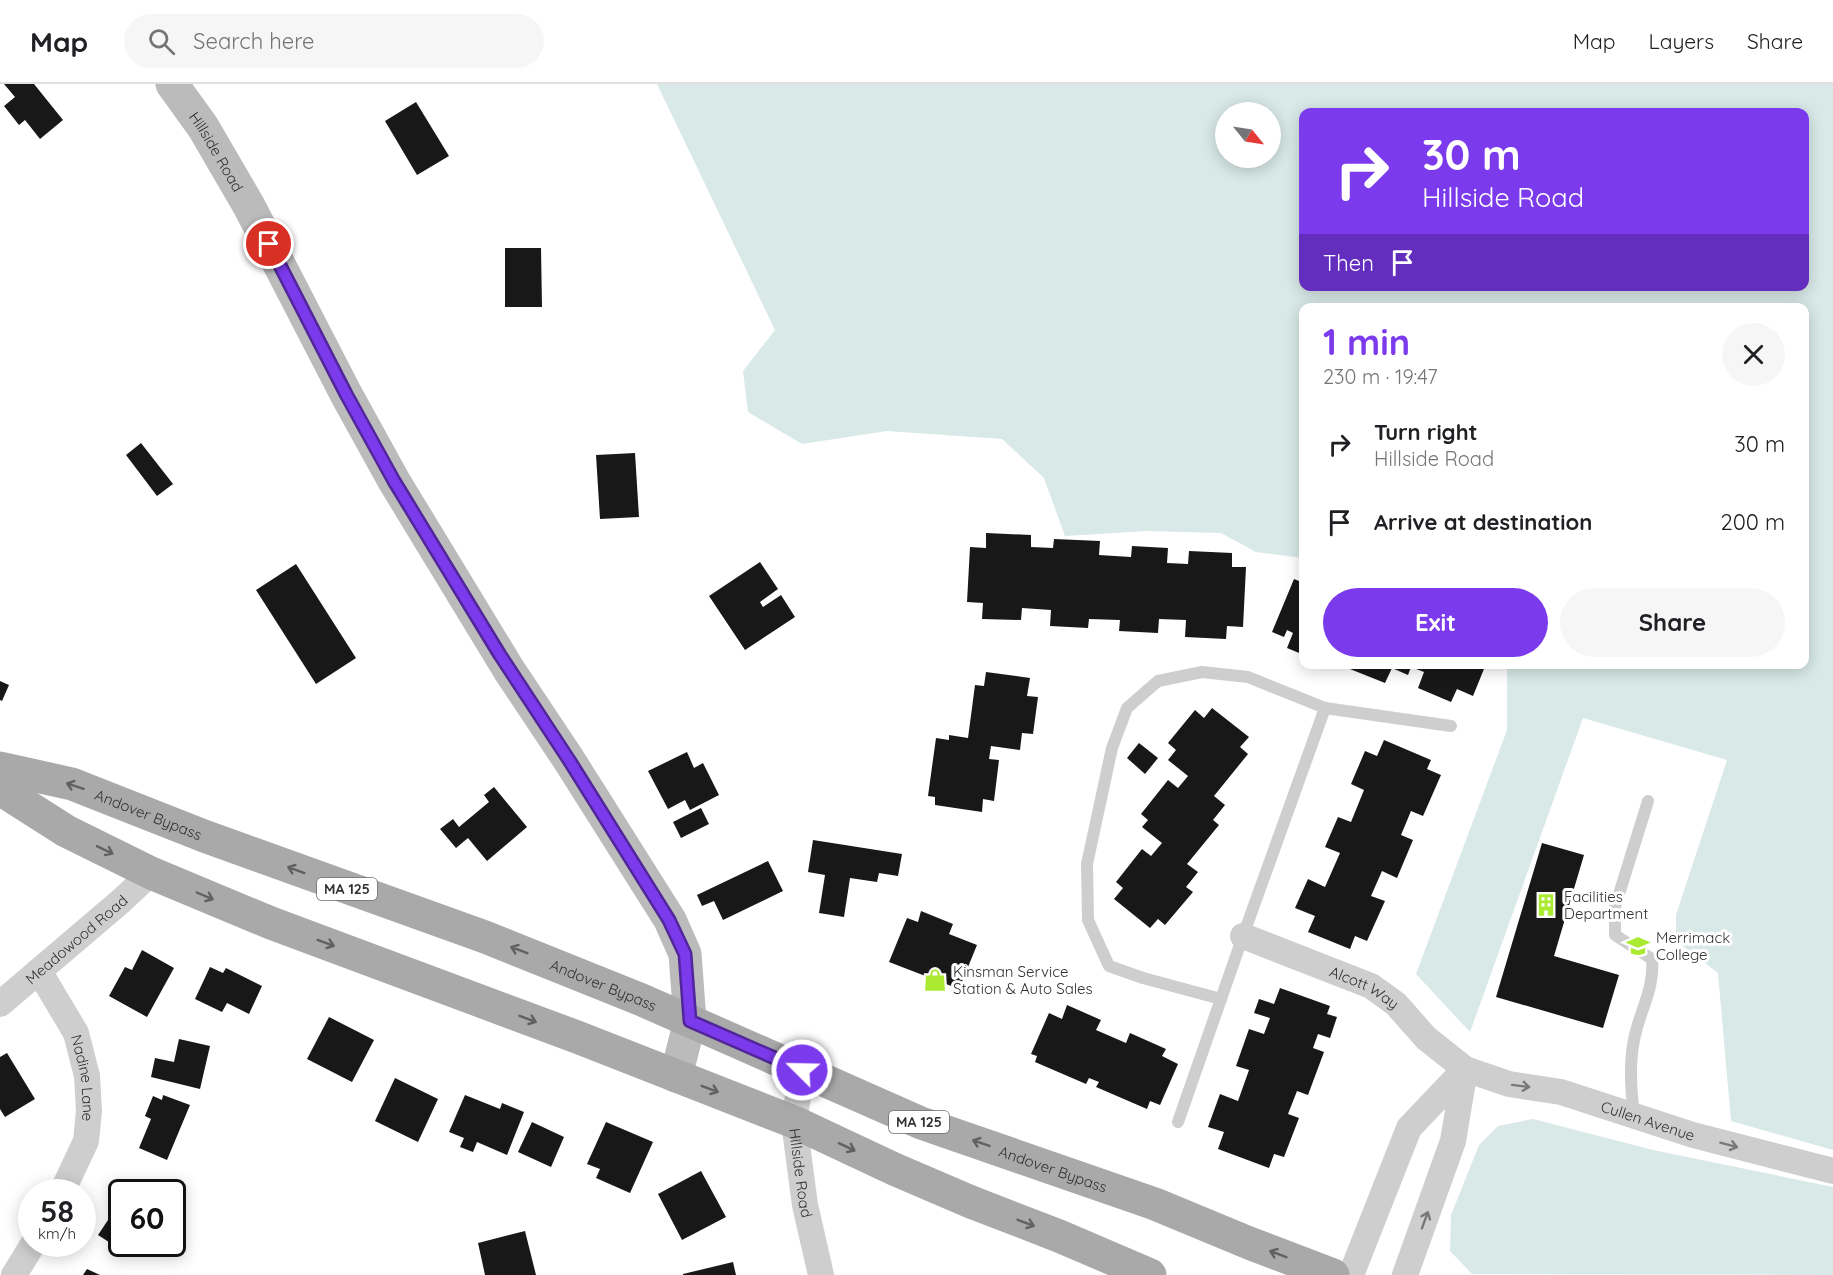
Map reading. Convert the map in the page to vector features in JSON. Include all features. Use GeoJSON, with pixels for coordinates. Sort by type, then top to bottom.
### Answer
{"type":"FeatureCollection","features":[{"type":"Feature","properties":{"kind":"main road","name":"Andover Bypass"},"geometry":{"type":"LineString","coordinates":[[0,768],[72,784],[215,840],[496,941],[642,1000],[921,1123],[1155,1204],[1333,1275]]}},
{"type":"Feature","properties":{"kind":"main road"},"geometry":{"type":"LineString","coordinates":[[0,789],[66,831],[151,873],[271,923],[390,966],[794,1122],[894,1169],[1150,1275]]}},
{"type":"Feature","properties":{"kind":"street","name":"Hillside Road"},"geometry":{"type":"LineString","coordinates":[[172,84],[202,127],[249,206],[346,394],[394,481],[504,661],[669,920],[685,954],[690,1021],[676,1076]]}},
{"type":"Feature","properties":{"kind":"street","name":"Meadowood Road"},"geometry":{"type":"LineString","coordinates":[[0,1004],[122,901],[151,873]]}},
{"type":"Feature","properties":{"kind":"street","name":"Alcott Way"},"geometry":{"type":"LineString","coordinates":[[1242,936],[1371,986],[1396,1004],[1426,1038],[1465,1069]]}},
{"type":"Feature","properties":{"kind":"street","name":"Nadine Lane"},"geometry":{"type":"LineString","coordinates":[[39,971],[76,1033],[87,1076],[89,1112],[86,1141],[68,1179]]}},
{"type":"Feature","properties":{"kind":"street","name":"Cullen Avenue"},"geometry":{"type":"LineString","coordinates":[[1465,1069],[1509,1084],[1561,1092],[1693,1135],[1833,1171]]}},
{"type":"Feature","properties":{"kind":"street"},"geometry":{"type":"LineString","coordinates":[[1351,1275],[1409,1128],[1465,1069]]}},
{"type":"Feature","properties":{"kind":"street"},"geometry":{"type":"LineString","coordinates":[[1405,1275],[1453,1141],[1465,1069]]}},
{"type":"Feature","properties":{"kind":"street","name":"Hillside Road"},"geometry":{"type":"LineString","coordinates":[[802,1070],[794,1122],[805,1205],[821,1275]]}},
{"type":"Feature","properties":{"kind":"street"},"geometry":{"type":"LineString","coordinates":[[14,1275],[25,1257]]}},
{"type":"Feature","properties":{"kind":"lane"},"geometry":{"type":"LineString","coordinates":[[1221,999],[1143,978],[1109,966],[1088,920],[1087,864],[1112,748],[1127,708],[1158,681],[1202,672],[1248,677],[1325,708],[1451,726]]}},
{"type":"Feature","properties":{"kind":"lane"},"geometry":{"type":"LineString","coordinates":[[1178,1122],[1242,936],[1325,708]]}},
{"type":"Feature","properties":{"kind":"lane"},"geometry":{"type":"LineString","coordinates":[[1634,1115],[1630,1082],[1634,1040],[1654,974],[1652,959],[1615,934],[1615,907],[1648,801]]}},
{"type":"Feature","properties":{"kind":"shaded area"},"geometry":{"type":"Polygon","coordinates":[[[657,84],[1833,84],[1833,1150],[1731,1121],[1718,973],[1676,941],[1676,915],[1727,760],[1583,718],[1470,1032],[1416,974],[1507,730],[1507,669],[1809,669],[1809,303],[1299,303],[1299,557],[1256,552],[1221,533],[1147,531],[1065,536],[1044,478],[1002,439],[887,431],[802,444],[748,412],[743,371],[775,330],[657,84]]]}},
{"type":"Feature","properties":{"kind":"shaded area"},"geometry":{"type":"Polygon","coordinates":[[[1533,1119],[1653,1150],[1833,1187],[1833,1275],[1472,1274],[1450,1251],[1451,1215],[1479,1145],[1498,1126],[1533,1119]]]}},
{"type":"Feature","properties":{"kind":"building"},"geometry":{"type":"Polygon","coordinates":[[[4,84],[34,84],[63,120],[40,139],[25,120],[19,125],[4,106],[15,97],[4,84]]]}},
{"type":"Feature","properties":{"kind":"building"},"geometry":{"type":"Polygon","coordinates":[[[416,102],[449,156],[417,175],[385,121],[416,102]]]}},
{"type":"Feature","properties":{"kind":"building"},"geometry":{"type":"Polygon","coordinates":[[[505,248],[541,248],[542,307],[505,307],[505,248]]]}},
{"type":"Feature","properties":{"kind":"building"},"geometry":{"type":"Polygon","coordinates":[[[141,443],[173,484],[157,496],[126,455],[141,443]]]}},
{"type":"Feature","properties":{"kind":"building"},"geometry":{"type":"Polygon","coordinates":[[[635,453],[639,517],[600,519],[596,455],[635,453]]]}},
{"type":"Feature","properties":{"kind":"building"},"geometry":{"type":"Polygon","coordinates":[[[986,533],[1031,535],[1031,547],[1053,548],[1054,539],[1100,541],[1099,555],[1131,557],[1132,546],[1168,548],[1167,563],[1188,564],[1189,551],[1232,553],[1232,567],[1246,567],[1243,627],[1227,626],[1226,639],[1185,637],[1186,620],[1159,619],[1158,633],[1119,631],[1120,620],[1089,619],[1088,628],[1050,626],[1051,610],[1022,608],[1021,620],[982,619],[983,603],[967,602],[970,547],[986,548],[986,533]]]}},
{"type":"Feature","properties":{"kind":"building"},"geometry":{"type":"Polygon","coordinates":[[[760,562],[778,589],[760,602],[763,607],[781,595],[795,617],[745,650],[709,596],[760,562]]]}},
{"type":"Feature","properties":{"kind":"building"},"geometry":{"type":"Polygon","coordinates":[[[296,564],[356,658],[316,684],[256,590],[296,564]]]}},
{"type":"Feature","properties":{"kind":"building"},"geometry":{"type":"Polygon","coordinates":[[[1294,579],[1299,581],[1299,653],[1287,648],[1293,633],[1287,630],[1284,637],[1272,632],[1294,579]]]}},
{"type":"Feature","properties":{"kind":"building"},"geometry":{"type":"Polygon","coordinates":[[[1350,669],[1392,669],[1385,683],[1350,669]]]}},
{"type":"Feature","properties":{"kind":"building"},"geometry":{"type":"Polygon","coordinates":[[[1394,669],[1410,669],[1408,675],[1394,669]]]}},
{"type":"Feature","properties":{"kind":"building"},"geometry":{"type":"Polygon","coordinates":[[[1416,669],[1484,669],[1473,696],[1457,689],[1451,702],[1418,688],[1424,672],[1416,669]]]}},
{"type":"Feature","properties":{"kind":"building"},"geometry":{"type":"Polygon","coordinates":[[[986,672],[1030,678],[1027,696],[1038,697],[1033,734],[1022,733],[1020,750],[991,746],[989,759],[999,760],[994,801],[983,799],[982,812],[935,805],[935,797],[928,796],[936,738],[949,740],[949,735],[968,738],[975,685],[984,686],[986,672]]]}},
{"type":"Feature","properties":{"kind":"building"},"geometry":{"type":"Polygon","coordinates":[[[0,681],[9,685],[2,701],[0,700],[0,681]]]}},
{"type":"Feature","properties":{"kind":"building"},"geometry":{"type":"Polygon","coordinates":[[[1212,708],[1249,737],[1240,747],[1248,754],[1214,796],[1225,805],[1213,820],[1219,825],[1187,864],[1198,872],[1186,887],[1193,892],[1165,925],[1158,919],[1150,928],[1114,899],[1123,888],[1116,882],[1142,849],[1151,856],[1162,843],[1142,827],[1148,820],[1141,814],[1168,780],[1178,788],[1188,776],[1168,760],[1176,750],[1168,743],[1195,710],[1204,718],[1212,708]]]}},
{"type":"Feature","properties":{"kind":"building"},"geometry":{"type":"Polygon","coordinates":[[[1384,740],[1431,760],[1427,769],[1441,775],[1423,816],[1411,811],[1401,835],[1413,840],[1397,878],[1382,871],[1371,896],[1385,901],[1367,941],[1355,936],[1350,949],[1308,932],[1315,916],[1295,908],[1308,879],[1325,887],[1340,853],[1325,847],[1338,817],[1351,822],[1364,790],[1351,784],[1365,751],[1377,756],[1384,740]]]}},
{"type":"Feature","properties":{"kind":"building"},"geometry":{"type":"Polygon","coordinates":[[[1139,743],[1158,758],[1145,774],[1127,758],[1139,743]]]}},
{"type":"Feature","properties":{"kind":"building"},"geometry":{"type":"Polygon","coordinates":[[[687,752],[694,768],[703,763],[719,795],[690,810],[685,800],[668,809],[648,771],[687,752]]]}},
{"type":"Feature","properties":{"kind":"building"},"geometry":{"type":"Polygon","coordinates":[[[494,787],[527,827],[487,861],[468,838],[456,848],[440,829],[453,819],[459,827],[489,802],[484,795],[494,787]]]}},
{"type":"Feature","properties":{"kind":"building"},"geometry":{"type":"Polygon","coordinates":[[[701,808],[709,824],[681,838],[673,822],[701,808]]]}},
{"type":"Feature","properties":{"kind":"building"},"geometry":{"type":"Polygon","coordinates":[[[813,840],[902,854],[898,876],[879,873],[877,882],[850,878],[844,917],[819,913],[825,875],[808,872],[813,840]]]}},
{"type":"Feature","properties":{"kind":"building","name":"Facilities Department"},"geometry":{"type":"Polygon","coordinates":[[[1542,843],[1584,855],[1554,956],[1619,975],[1603,1028],[1496,997],[1542,843]]]}},
{"type":"Feature","properties":{"kind":"building"},"geometry":{"type":"Polygon","coordinates":[[[768,861],[783,891],[723,920],[714,901],[702,906],[697,895],[768,861]]]}},
{"type":"Feature","properties":{"kind":"building"},"geometry":{"type":"Polygon","coordinates":[[[921,911],[953,924],[949,934],[977,945],[959,989],[889,962],[907,918],[918,922],[921,911]]]}},
{"type":"Feature","properties":{"kind":"building"},"geometry":{"type":"Polygon","coordinates":[[[142,950],[174,968],[147,1017],[109,996],[125,967],[132,970],[142,950]]]}},
{"type":"Feature","properties":{"kind":"building"},"geometry":{"type":"Polygon","coordinates":[[[210,967],[223,973],[226,968],[262,986],[249,1014],[227,1003],[222,1012],[195,999],[210,967]]]}},
{"type":"Feature","properties":{"kind":"building"},"geometry":{"type":"Polygon","coordinates":[[[1280,988],[1330,1006],[1327,1014],[1337,1017],[1330,1038],[1318,1034],[1313,1048],[1324,1052],[1308,1095],[1297,1091],[1288,1114],[1299,1118],[1284,1157],[1274,1154],[1269,1168],[1218,1149],[1224,1132],[1208,1127],[1220,1094],[1238,1101],[1249,1070],[1236,1066],[1249,1029],[1264,1034],[1270,1018],[1254,1013],[1259,999],[1274,1004],[1280,988]]]}},
{"type":"Feature","properties":{"kind":"building"},"geometry":{"type":"Polygon","coordinates":[[[1067,1005],[1101,1020],[1096,1030],[1126,1043],[1130,1033],[1166,1049],[1162,1056],[1178,1064],[1160,1105],[1150,1101],[1147,1109],[1096,1087],[1099,1082],[1089,1078],[1086,1084],[1035,1062],[1037,1056],[1031,1054],[1049,1013],[1062,1019],[1067,1005]]]}},
{"type":"Feature","properties":{"kind":"building"},"geometry":{"type":"Polygon","coordinates":[[[329,1017],[374,1040],[352,1082],[307,1059],[329,1017]]]}},
{"type":"Feature","properties":{"kind":"building"},"geometry":{"type":"Polygon","coordinates":[[[179,1039],[210,1046],[200,1089],[151,1077],[155,1058],[174,1062],[179,1039]]]}},
{"type":"Feature","properties":{"kind":"building"},"geometry":{"type":"Polygon","coordinates":[[[7,1053],[35,1099],[5,1117],[0,1109],[0,1057],[7,1053]]]}},
{"type":"Feature","properties":{"kind":"building"},"geometry":{"type":"Polygon","coordinates":[[[395,1078],[438,1099],[418,1142],[375,1121],[395,1078]]]}},
{"type":"Feature","properties":{"kind":"building"},"geometry":{"type":"Polygon","coordinates":[[[163,1095],[190,1105],[167,1160],[139,1148],[151,1119],[145,1116],[153,1096],[162,1100],[163,1095]]]}},
{"type":"Feature","properties":{"kind":"building"},"geometry":{"type":"Polygon","coordinates":[[[465,1095],[500,1109],[502,1103],[524,1112],[507,1155],[477,1142],[473,1152],[460,1147],[464,1138],[449,1132],[465,1095]]]}},
{"type":"Feature","properties":{"kind":"building"},"geometry":{"type":"Polygon","coordinates":[[[532,1122],[564,1137],[551,1167],[518,1152],[532,1122]]]}},
{"type":"Feature","properties":{"kind":"building"},"geometry":{"type":"Polygon","coordinates":[[[606,1122],[653,1142],[630,1193],[596,1178],[600,1169],[587,1164],[606,1122]]]}},
{"type":"Feature","properties":{"kind":"building"},"geometry":{"type":"Polygon","coordinates":[[[701,1171],[726,1217],[682,1240],[658,1194],[701,1171]]]}},
{"type":"Feature","properties":{"kind":"building"},"geometry":{"type":"Polygon","coordinates":[[[108,1220],[108,1241],[98,1235],[108,1220]]]}},
{"type":"Feature","properties":{"kind":"building"},"geometry":{"type":"Polygon","coordinates":[[[525,1231],[536,1275],[485,1275],[478,1243],[525,1231]]]}},
{"type":"Feature","properties":{"kind":"building"},"geometry":{"type":"Polygon","coordinates":[[[733,1262],[736,1275],[683,1275],[683,1274],[733,1262]]]}},
{"type":"Feature","properties":{"kind":"building"},"geometry":{"type":"Polygon","coordinates":[[[87,1269],[100,1275],[83,1275],[87,1269]]]}},
{"type":"Feature","properties":{"kind":"place","name":"Facilities Department"},"geometry":{"type":"Point","coordinates":[1546,905]}},
{"type":"Feature","properties":{"kind":"place","name":"Merrimack College"},"geometry":{"type":"Point","coordinates":[1638,946]}},
{"type":"Feature","properties":{"kind":"place","name":"Kinsman Service Station & Auto Sales"},"geometry":{"type":"Point","coordinates":[935,980]}},
{"type":"Feature","properties":{"kind":"route"},"geometry":{"type":"LineString","coordinates":[[269,244],[346,394],[394,481],[500,655],[669,920],[685,954],[690,1021],[802,1070]]}}]}
